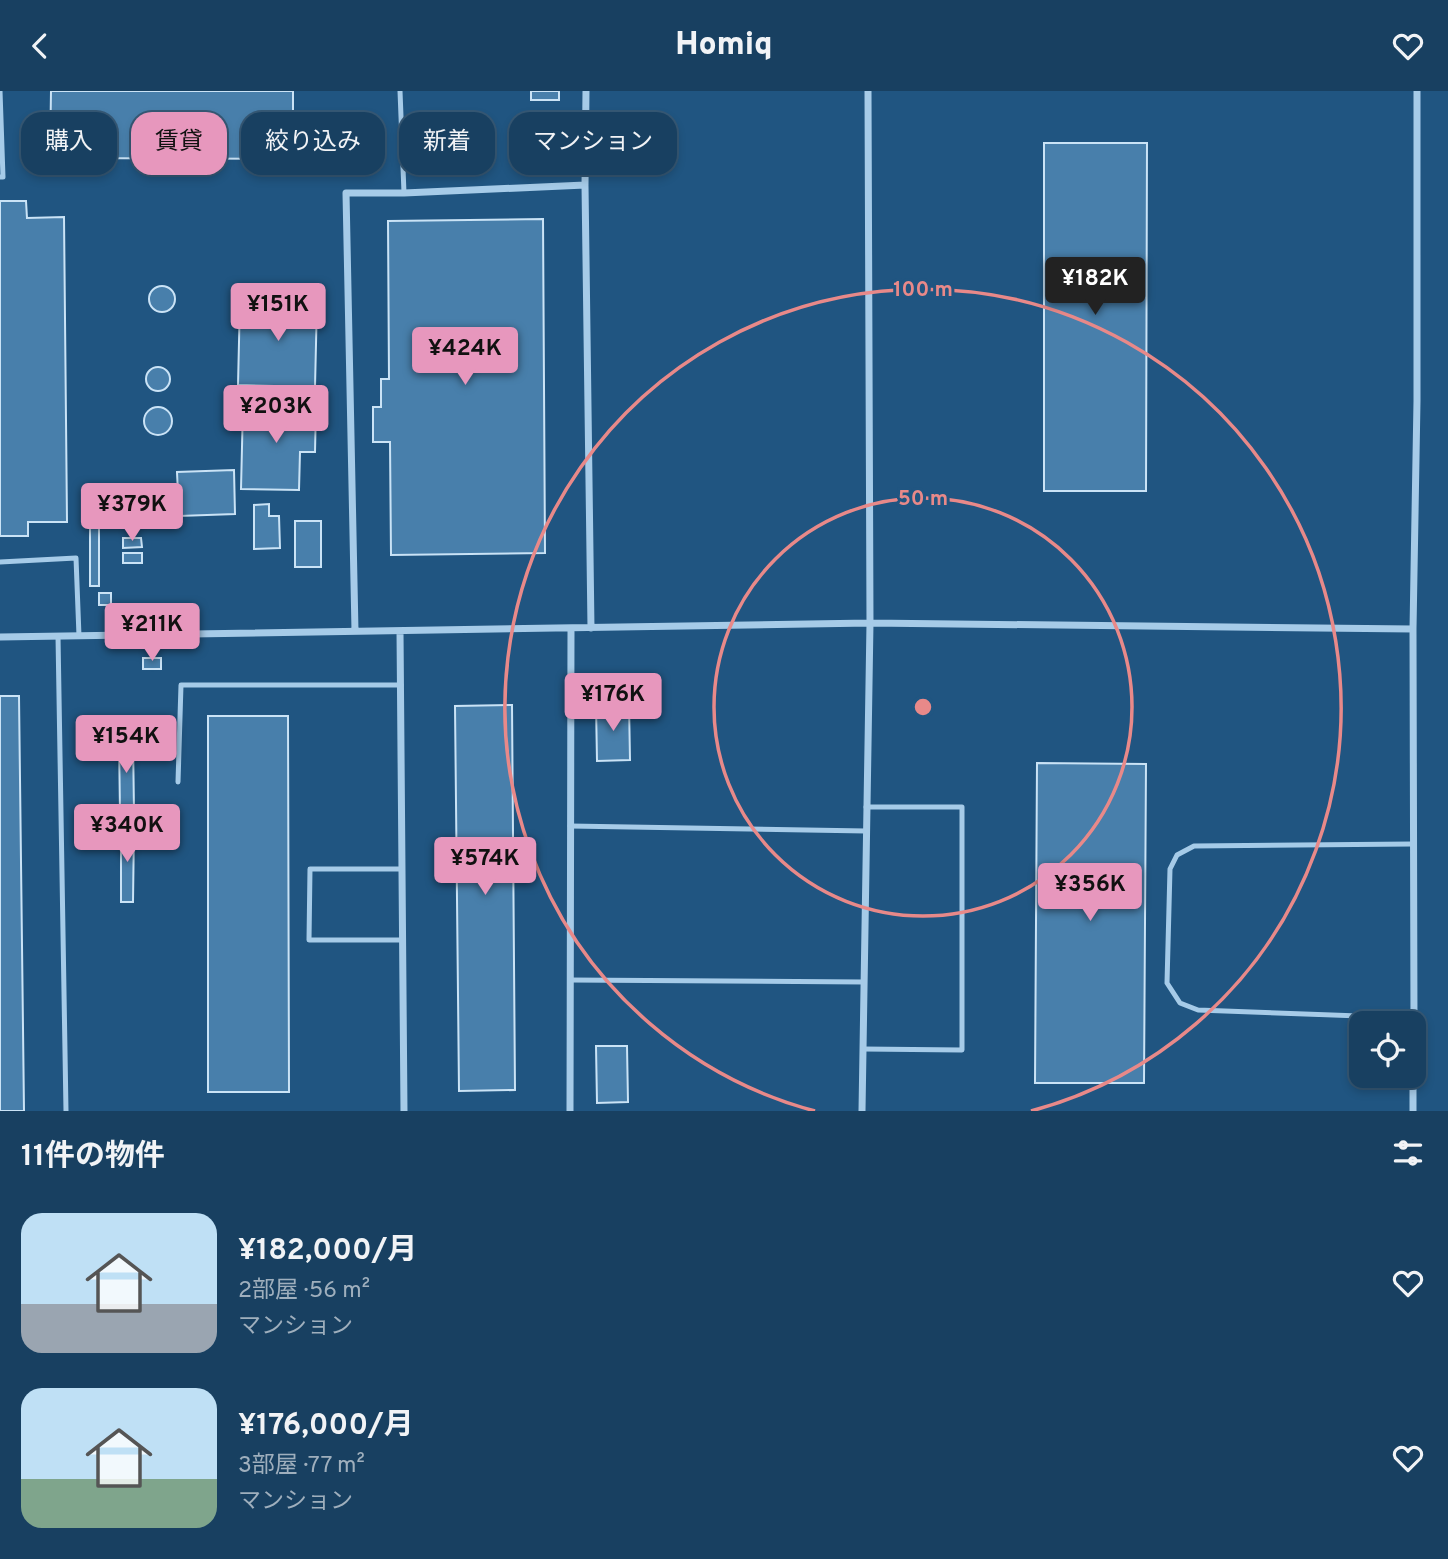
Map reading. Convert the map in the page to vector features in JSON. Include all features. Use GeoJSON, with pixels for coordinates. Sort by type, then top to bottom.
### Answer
{"type":"FeatureCollection","features":[{"type":"Feature","properties":{"kind":"street"},"geometry":{"type":"LineString","coordinates":[[586,91],[591,628]]}},
{"type":"Feature","properties":{"kind":"street"},"geometry":{"type":"LineString","coordinates":[[862,1111],[870,623],[868,91]]}},
{"type":"Feature","properties":{"kind":"street"},"geometry":{"type":"LineString","coordinates":[[1414,1011],[1412,844],[1417,91]]}},
{"type":"Feature","properties":{"kind":"street"},"geometry":{"type":"LineString","coordinates":[[355,631],[346,193],[585,185]]}},
{"type":"Feature","properties":{"kind":"street"},"geometry":{"type":"LineString","coordinates":[[0,637],[870,623],[1413,629]]}},
{"type":"Feature","properties":{"kind":"street"},"geometry":{"type":"LineString","coordinates":[[570,1111],[571,628]]}},
{"type":"Feature","properties":{"kind":"street"},"geometry":{"type":"LineString","coordinates":[[400,631],[404,1111]]}},
{"type":"Feature","properties":{"kind":"street"},"geometry":{"type":"LineString","coordinates":[[1413,1088],[1413,1111]]}},
{"type":"Feature","properties":{"kind":"lane"},"geometry":{"type":"LineString","coordinates":[[0,91],[0,177]]}},
{"type":"Feature","properties":{"kind":"lane"},"geometry":{"type":"LineString","coordinates":[[400,91],[404,193]]}},
{"type":"Feature","properties":{"kind":"lane"},"geometry":{"type":"LineString","coordinates":[[0,562],[76,558],[79,636]]}},
{"type":"Feature","properties":{"kind":"lane"},"geometry":{"type":"LineString","coordinates":[[58,636],[66,1111]]}},
{"type":"Feature","properties":{"kind":"lane"},"geometry":{"type":"LineString","coordinates":[[178,782],[181,685],[401,685]]}},
{"type":"Feature","properties":{"kind":"lane"},"geometry":{"type":"LineString","coordinates":[[863,1049],[962,1049],[962,807],[866,807]]}},
{"type":"Feature","properties":{"kind":"lane"},"geometry":{"type":"LineString","coordinates":[[570,826],[866,831]]}},
{"type":"Feature","properties":{"kind":"lane"},"geometry":{"type":"LineString","coordinates":[[1349,1018],[1198,1010],[1180,1003],[1167,983],[1170,869],[1177,855],[1194,846],[1412,844]]}},
{"type":"Feature","properties":{"kind":"lane"},"geometry":{"type":"LineString","coordinates":[[402,869],[310,869],[309,940],[402,940]]}},
{"type":"Feature","properties":{"kind":"lane"},"geometry":{"type":"LineString","coordinates":[[570,980],[864,982]]}},
{"type":"Feature","properties":{"kind":"building"},"geometry":{"type":"Polygon","coordinates":[[[51,91],[293,91],[293,112],[241,112],[241,159],[227,159],[227,112],[131,112],[131,158],[117,158],[117,112],[51,112],[51,91]]]}},
{"type":"Feature","properties":{"kind":"building"},"geometry":{"type":"Polygon","coordinates":[[[531,91],[559,91],[559,100],[531,100],[531,91]]]}},
{"type":"Feature","properties":{"kind":"building"},"geometry":{"type":"Polygon","coordinates":[[[1044,143],[1147,143],[1146,491],[1044,491],[1044,143]]]}},
{"type":"Feature","properties":{"kind":"building"},"geometry":{"type":"Polygon","coordinates":[[[0,201],[26,201],[27,218],[64,217],[67,522],[28,522],[28,536],[0,536],[0,201]]]}},
{"type":"Feature","properties":{"kind":"building"},"geometry":{"type":"Polygon","coordinates":[[[543,219],[545,553],[391,555],[390,442],[373,442],[373,407],[381,407],[381,379],[389,379],[388,221],[543,219]]]}},
{"type":"Feature","properties":{"kind":"building"},"geometry":{"type":"Polygon","coordinates":[[[162,286],[171,290],[175,299],[171,308],[162,312],[153,308],[149,299],[153,290],[162,286]]]}},
{"type":"Feature","properties":{"kind":"building"},"geometry":{"type":"Polygon","coordinates":[[[240,299],[317,301],[315,387],[238,385],[240,299]]]}},
{"type":"Feature","properties":{"kind":"building"},"geometry":{"type":"Polygon","coordinates":[[[158,367],[167,370],[170,379],[167,388],[158,391],[149,388],[146,379],[149,370],[158,367]]]}},
{"type":"Feature","properties":{"kind":"building"},"geometry":{"type":"Polygon","coordinates":[[[243,405],[316,406],[315,452],[300,452],[299,490],[241,489],[243,405]]]}},
{"type":"Feature","properties":{"kind":"building"},"geometry":{"type":"Polygon","coordinates":[[[158,407],[168,411],[172,421],[168,431],[158,435],[148,431],[144,421],[148,411],[158,407]]]}},
{"type":"Feature","properties":{"kind":"building"},"geometry":{"type":"Polygon","coordinates":[[[234,470],[235,514],[179,516],[177,472],[234,470]]]}},
{"type":"Feature","properties":{"kind":"building"},"geometry":{"type":"Polygon","coordinates":[[[269,504],[269,516],[279,516],[280,548],[254,549],[254,505],[269,504]]]}},
{"type":"Feature","properties":{"kind":"building"},"geometry":{"type":"Polygon","coordinates":[[[295,521],[321,521],[321,567],[295,567],[295,521]]]}},
{"type":"Feature","properties":{"kind":"building"},"geometry":{"type":"Polygon","coordinates":[[[90,527],[99,527],[99,586],[90,586],[90,527]]]}},
{"type":"Feature","properties":{"kind":"building"},"geometry":{"type":"Polygon","coordinates":[[[123,538],[141,538],[142,547],[123,548],[123,538]]]}},
{"type":"Feature","properties":{"kind":"building"},"geometry":{"type":"Polygon","coordinates":[[[123,553],[142,553],[142,563],[123,563],[123,553]]]}},
{"type":"Feature","properties":{"kind":"building"},"geometry":{"type":"Polygon","coordinates":[[[99,593],[111,593],[111,605],[99,605],[99,593]]]}},
{"type":"Feature","properties":{"kind":"building"},"geometry":{"type":"Polygon","coordinates":[[[143,658],[161,658],[161,669],[143,669],[143,658]]]}},
{"type":"Feature","properties":{"kind":"building"},"geometry":{"type":"Polygon","coordinates":[[[0,696],[19,696],[24,1111],[0,1111],[0,696]]]}},
{"type":"Feature","properties":{"kind":"building"},"geometry":{"type":"Polygon","coordinates":[[[629,704],[630,760],[597,761],[596,705],[629,704]]]}},
{"type":"Feature","properties":{"kind":"building"},"geometry":{"type":"Polygon","coordinates":[[[512,705],[515,1090],[459,1091],[455,706],[512,705]]]}},
{"type":"Feature","properties":{"kind":"building"},"geometry":{"type":"Polygon","coordinates":[[[208,716],[288,716],[289,1092],[208,1092],[208,716]]]}},
{"type":"Feature","properties":{"kind":"building"},"geometry":{"type":"Polygon","coordinates":[[[119,739],[133,739],[134,812],[120,812],[119,739]]]}},
{"type":"Feature","properties":{"kind":"building"},"geometry":{"type":"Polygon","coordinates":[[[1037,763],[1146,764],[1144,1083],[1035,1083],[1037,763]]]}},
{"type":"Feature","properties":{"kind":"building"},"geometry":{"type":"Polygon","coordinates":[[[121,827],[134,827],[133,902],[121,902],[121,827]]]}},
{"type":"Feature","properties":{"kind":"building"},"geometry":{"type":"Polygon","coordinates":[[[596,1046],[627,1046],[628,1102],[597,1103],[596,1046]]]}}]}
